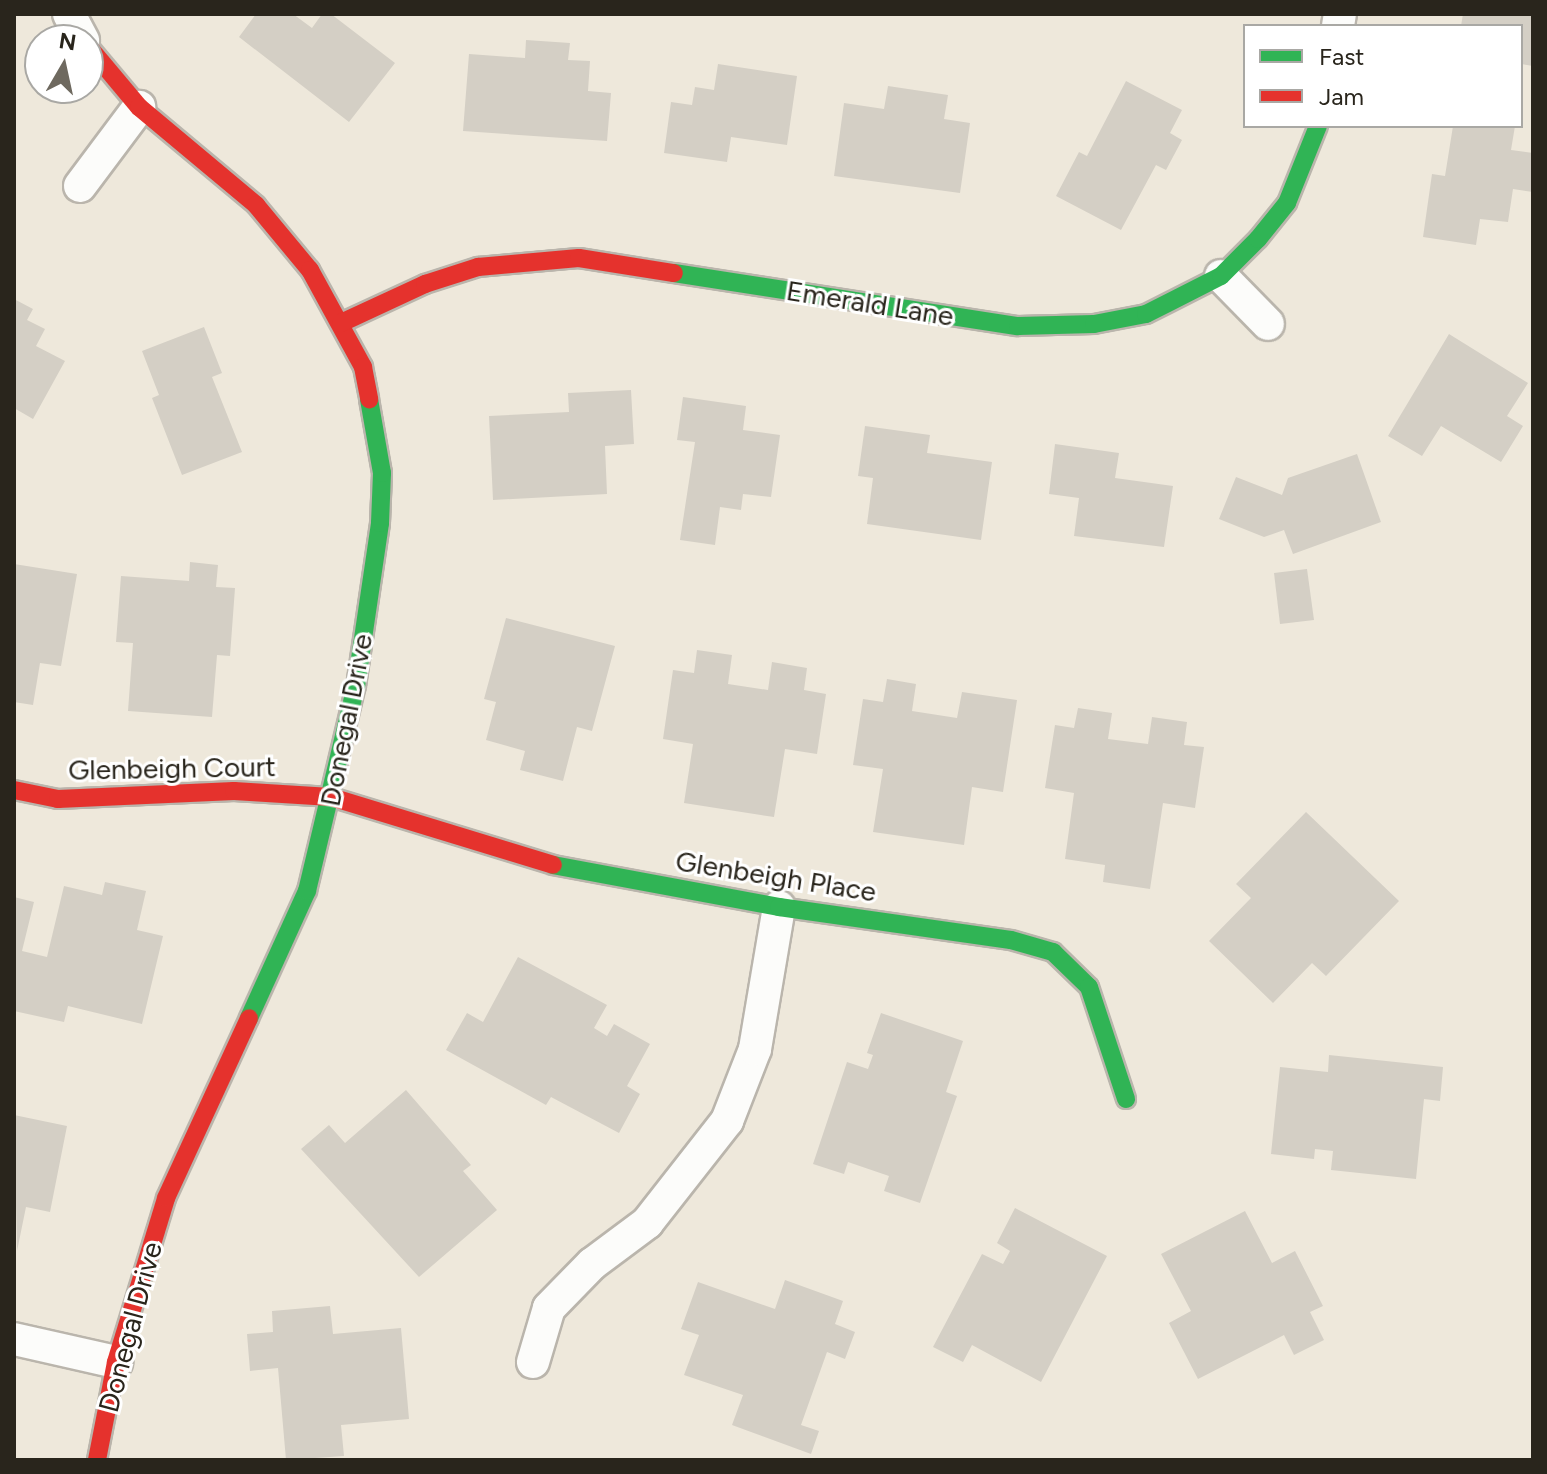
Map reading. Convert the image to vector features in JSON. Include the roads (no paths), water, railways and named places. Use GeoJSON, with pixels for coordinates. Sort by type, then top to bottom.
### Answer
{"type":"FeatureCollection","features":[{"type":"Feature","properties":{"kind":"street","name":"Donegal Drive"},"geometry":{"type":"LineString","coordinates":[[97,1460],[116,1362],[166,1198],[307,891],[356,686],[380,523],[382,473],[363,367],[310,270],[256,205],[139,107],[104,65]]}},
{"type":"Feature","properties":{"kind":"street"},"geometry":{"type":"LineString","coordinates":[[80,186],[139,107]]}},
{"type":"Feature","properties":{"kind":"street","name":"Emerald Lane"},"geometry":{"type":"LineString","coordinates":[[341,323],[425,284],[478,267],[530,259],[579,258],[1018,326],[1094,324],[1146,314],[1221,276],[1287,203],[1317,128]]}},
{"type":"Feature","properties":{"kind":"street"},"geometry":{"type":"LineString","coordinates":[[1221,276],[1268,324]]}},
{"type":"Feature","properties":{"kind":"street","name":"Glenbeigh Court"},"geometry":{"type":"LineString","coordinates":[[14,790],[58,799],[234,791],[331,797]]}},
{"type":"Feature","properties":{"kind":"street","name":"Glenbeigh Place"},"geometry":{"type":"LineString","coordinates":[[331,797],[540,863],[779,907],[1011,940],[1053,952],[1089,987],[1126,1099]]}},
{"type":"Feature","properties":{"kind":"street"},"geometry":{"type":"LineString","coordinates":[[533,1362],[549,1308],[592,1264],[647,1223],[727,1121],[755,1049],[779,907]]}},
{"type":"Feature","properties":{"kind":"street"},"geometry":{"type":"LineString","coordinates":[[14,1339],[116,1362]]}}]}
